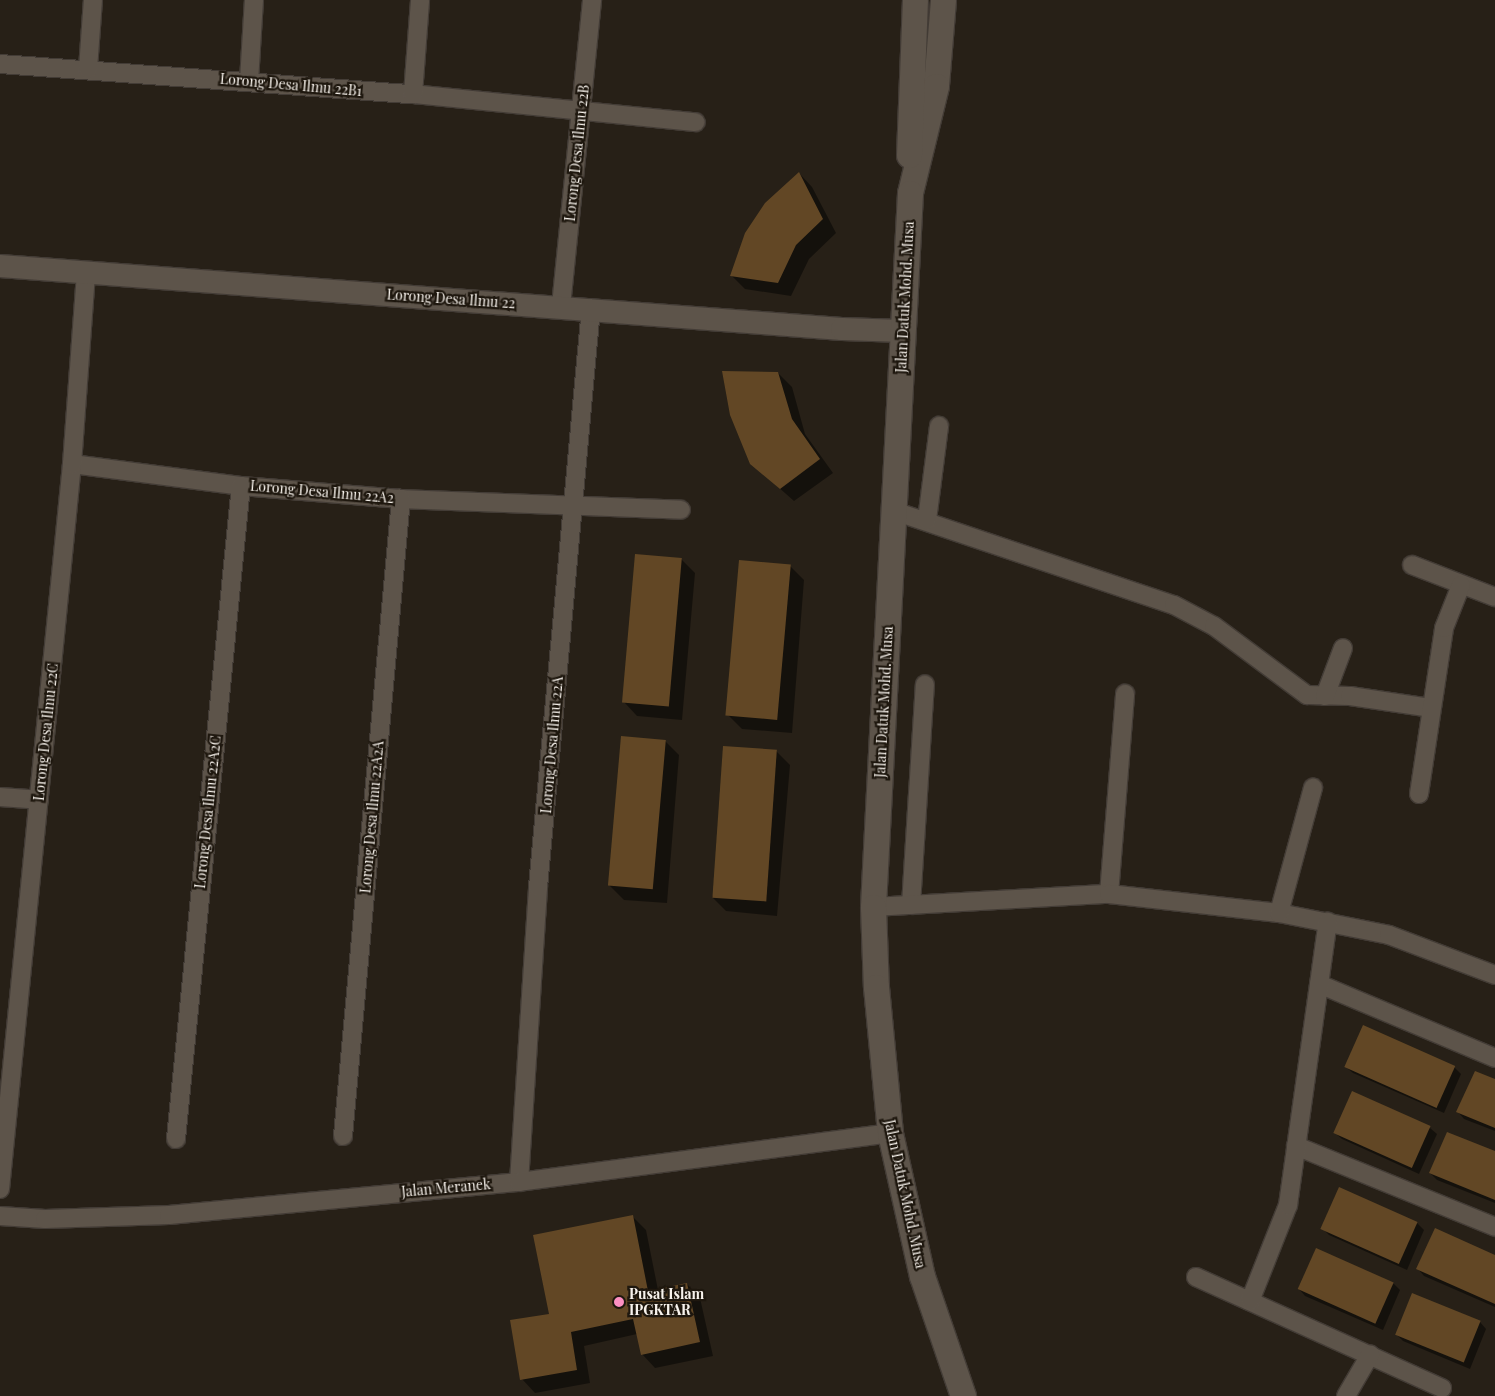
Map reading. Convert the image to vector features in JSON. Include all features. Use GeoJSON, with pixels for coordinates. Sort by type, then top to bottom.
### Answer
{"type":"FeatureCollection","features":[{"type":"Feature","properties":{"kind":"main road","name":"Jalan Datuk Mohd. Musa"},"geometry":{"type":"LineString","coordinates":[[915,0],[903,331],[873,908],[876,987],[890,1133],[922,1276],[964,1396]]}},
{"type":"Feature","properties":{"kind":"main road","name":"Jalan Datuk Mohd. Musa"},"geometry":{"type":"LineString","coordinates":[[909,181],[936,86],[943,0]]}},
{"type":"Feature","properties":{"kind":"street"},"geometry":{"type":"LineString","coordinates":[[88,69],[94,0]]}},
{"type":"Feature","properties":{"kind":"street"},"geometry":{"type":"LineString","coordinates":[[249,81],[254,0]]}},
{"type":"Feature","properties":{"kind":"street"},"geometry":{"type":"LineString","coordinates":[[413,94],[420,0]]}},
{"type":"Feature","properties":{"kind":"street","name":"Lorong Desa Ilmu 22B"},"geometry":{"type":"LineString","coordinates":[[561,306],[592,0]]}},
{"type":"Feature","properties":{"kind":"street","name":"Lorong Desa Ilmu 22B1"},"geometry":{"type":"LineString","coordinates":[[0,64],[413,94],[582,109],[696,122]]}},
{"type":"Feature","properties":{"kind":"street","name":"Lorong Desa Ilmu 22"},"geometry":{"type":"LineString","coordinates":[[0,266],[86,274],[591,308],[842,329],[903,331]]}},
{"type":"Feature","properties":{"kind":"street","name":"Lorong Desa Ilmu 22C"},"geometry":{"type":"LineString","coordinates":[[0,1189],[72,464],[86,274]]}},
{"type":"Feature","properties":{"kind":"street","name":"Lorong Desa Ilmu 22A"},"geometry":{"type":"LineString","coordinates":[[519,1182],[538,887],[591,308]]}},
{"type":"Feature","properties":{"kind":"street"},"geometry":{"type":"LineString","coordinates":[[927,520],[939,426]]}},
{"type":"Feature","properties":{"kind":"street","name":"Lorong Desa Ilmu 22A2"},"geometry":{"type":"LineString","coordinates":[[72,464],[241,486],[401,499],[681,510]]}},
{"type":"Feature","properties":{"kind":"street","name":"Lorong Desa Ilmu 22A2C"},"geometry":{"type":"LineString","coordinates":[[176,1139],[241,486]]}},
{"type":"Feature","properties":{"kind":"street","name":"Lorong Desa Ilmu 22A2A"},"geometry":{"type":"LineString","coordinates":[[343,1136],[401,499]]}},
{"type":"Feature","properties":{"kind":"street"},"geometry":{"type":"LineString","coordinates":[[894,511],[927,520],[1174,605],[1214,626],[1307,695],[1350,696],[1430,708]]}},
{"type":"Feature","properties":{"kind":"street"},"geometry":{"type":"LineString","coordinates":[[1412,565],[1495,597]]}},
{"type":"Feature","properties":{"kind":"street"},"geometry":{"type":"LineString","coordinates":[[1419,794],[1430,708],[1444,628],[1461,585]]}},
{"type":"Feature","properties":{"kind":"street"},"geometry":{"type":"LineString","coordinates":[[1325,696],[1343,648]]}},
{"type":"Feature","properties":{"kind":"street"},"geometry":{"type":"LineString","coordinates":[[911,905],[925,684]]}},
{"type":"Feature","properties":{"kind":"street"},"geometry":{"type":"LineString","coordinates":[[1109,894],[1125,694]]}},
{"type":"Feature","properties":{"kind":"street"},"geometry":{"type":"LineString","coordinates":[[1279,913],[1313,788]]}},
{"type":"Feature","properties":{"kind":"street"},"geometry":{"type":"LineString","coordinates":[[0,797],[39,800]]}},
{"type":"Feature","properties":{"kind":"street"},"geometry":{"type":"LineString","coordinates":[[873,908],[1109,894],[1279,913],[1328,922],[1389,935],[1495,975]]}},
{"type":"Feature","properties":{"kind":"street"},"geometry":{"type":"LineString","coordinates":[[1250,1301],[1288,1205],[1328,922]]}},
{"type":"Feature","properties":{"kind":"street"},"geometry":{"type":"LineString","coordinates":[[1319,984],[1495,1058]]}},
{"type":"Feature","properties":{"kind":"street","name":"Jalan Meranek"},"geometry":{"type":"LineString","coordinates":[[0,1216],[45,1219],[169,1215],[519,1182],[890,1133]]}},
{"type":"Feature","properties":{"kind":"street"},"geometry":{"type":"LineString","coordinates":[[1296,1146],[1495,1227]]}},
{"type":"Feature","properties":{"kind":"street"},"geometry":{"type":"LineString","coordinates":[[1196,1277],[1442,1388]]}},
{"type":"Feature","properties":{"kind":"street"},"geometry":{"type":"LineString","coordinates":[[1346,1396],[1370,1355]]}},
{"type":"Feature","properties":{"kind":"building"},"geometry":{"type":"Polygon","coordinates":[[[799,172],[823,219],[796,245],[778,283],[730,276],[745,233],[765,203],[799,172]]]}},
{"type":"Feature","properties":{"kind":"building"},"geometry":{"type":"Polygon","coordinates":[[[722,371],[778,372],[792,419],[820,459],[780,489],[750,464],[730,415],[722,371]]]}},
{"type":"Feature","properties":{"kind":"building"},"geometry":{"type":"Polygon","coordinates":[[[635,554],[682,558],[669,707],[622,702],[635,554]]]}},
{"type":"Feature","properties":{"kind":"building"},"geometry":{"type":"Polygon","coordinates":[[[739,560],[791,565],[777,720],[725,715],[739,560]]]}},
{"type":"Feature","properties":{"kind":"building"},"geometry":{"type":"Polygon","coordinates":[[[621,736],[666,740],[653,889],[608,885],[621,736]]]}},
{"type":"Feature","properties":{"kind":"building"},"geometry":{"type":"Polygon","coordinates":[[[723,746],[777,750],[766,901],[712,898],[723,746]]]}},
{"type":"Feature","properties":{"kind":"building"},"geometry":{"type":"Polygon","coordinates":[[[1363,1025],[1455,1066],[1437,1108],[1344,1067],[1363,1025]]]}},
{"type":"Feature","properties":{"kind":"building"},"geometry":{"type":"Polygon","coordinates":[[[1475,1071],[1495,1079],[1495,1128],[1456,1112],[1475,1071]]]}},
{"type":"Feature","properties":{"kind":"building"},"geometry":{"type":"Polygon","coordinates":[[[1352,1091],[1431,1126],[1412,1168],[1333,1133],[1352,1091]]]}},
{"type":"Feature","properties":{"kind":"building"},"geometry":{"type":"Polygon","coordinates":[[[1447,1132],[1495,1151],[1495,1200],[1429,1173],[1447,1132]]]}},
{"type":"Feature","properties":{"kind":"building"},"geometry":{"type":"Polygon","coordinates":[[[1339,1187],[1418,1222],[1399,1264],[1320,1229],[1339,1187]]]}},
{"type":"Feature","properties":{"kind":"building","name":"Pusat Islam IPGKTAR"},"geometry":{"type":"Polygon","coordinates":[[[633,1215],[648,1291],[687,1283],[700,1342],[641,1355],[633,1319],[571,1332],[577,1370],[520,1380],[510,1320],[549,1314],[533,1235],[633,1215]]]}},
{"type":"Feature","properties":{"kind":"building"},"geometry":{"type":"Polygon","coordinates":[[[1435,1228],[1495,1255],[1495,1304],[1416,1269],[1435,1228]]]}},
{"type":"Feature","properties":{"kind":"building"},"geometry":{"type":"Polygon","coordinates":[[[1316,1248],[1394,1283],[1375,1324],[1298,1289],[1316,1248]]]}},
{"type":"Feature","properties":{"kind":"building"},"geometry":{"type":"Polygon","coordinates":[[[1412,1293],[1481,1321],[1464,1362],[1395,1335],[1412,1293]]]}},
{"type":"Feature","properties":{"kind":"place","name":"Pusat Islam IPGKTAR"},"geometry":{"type":"Point","coordinates":[619,1302]}}]}
